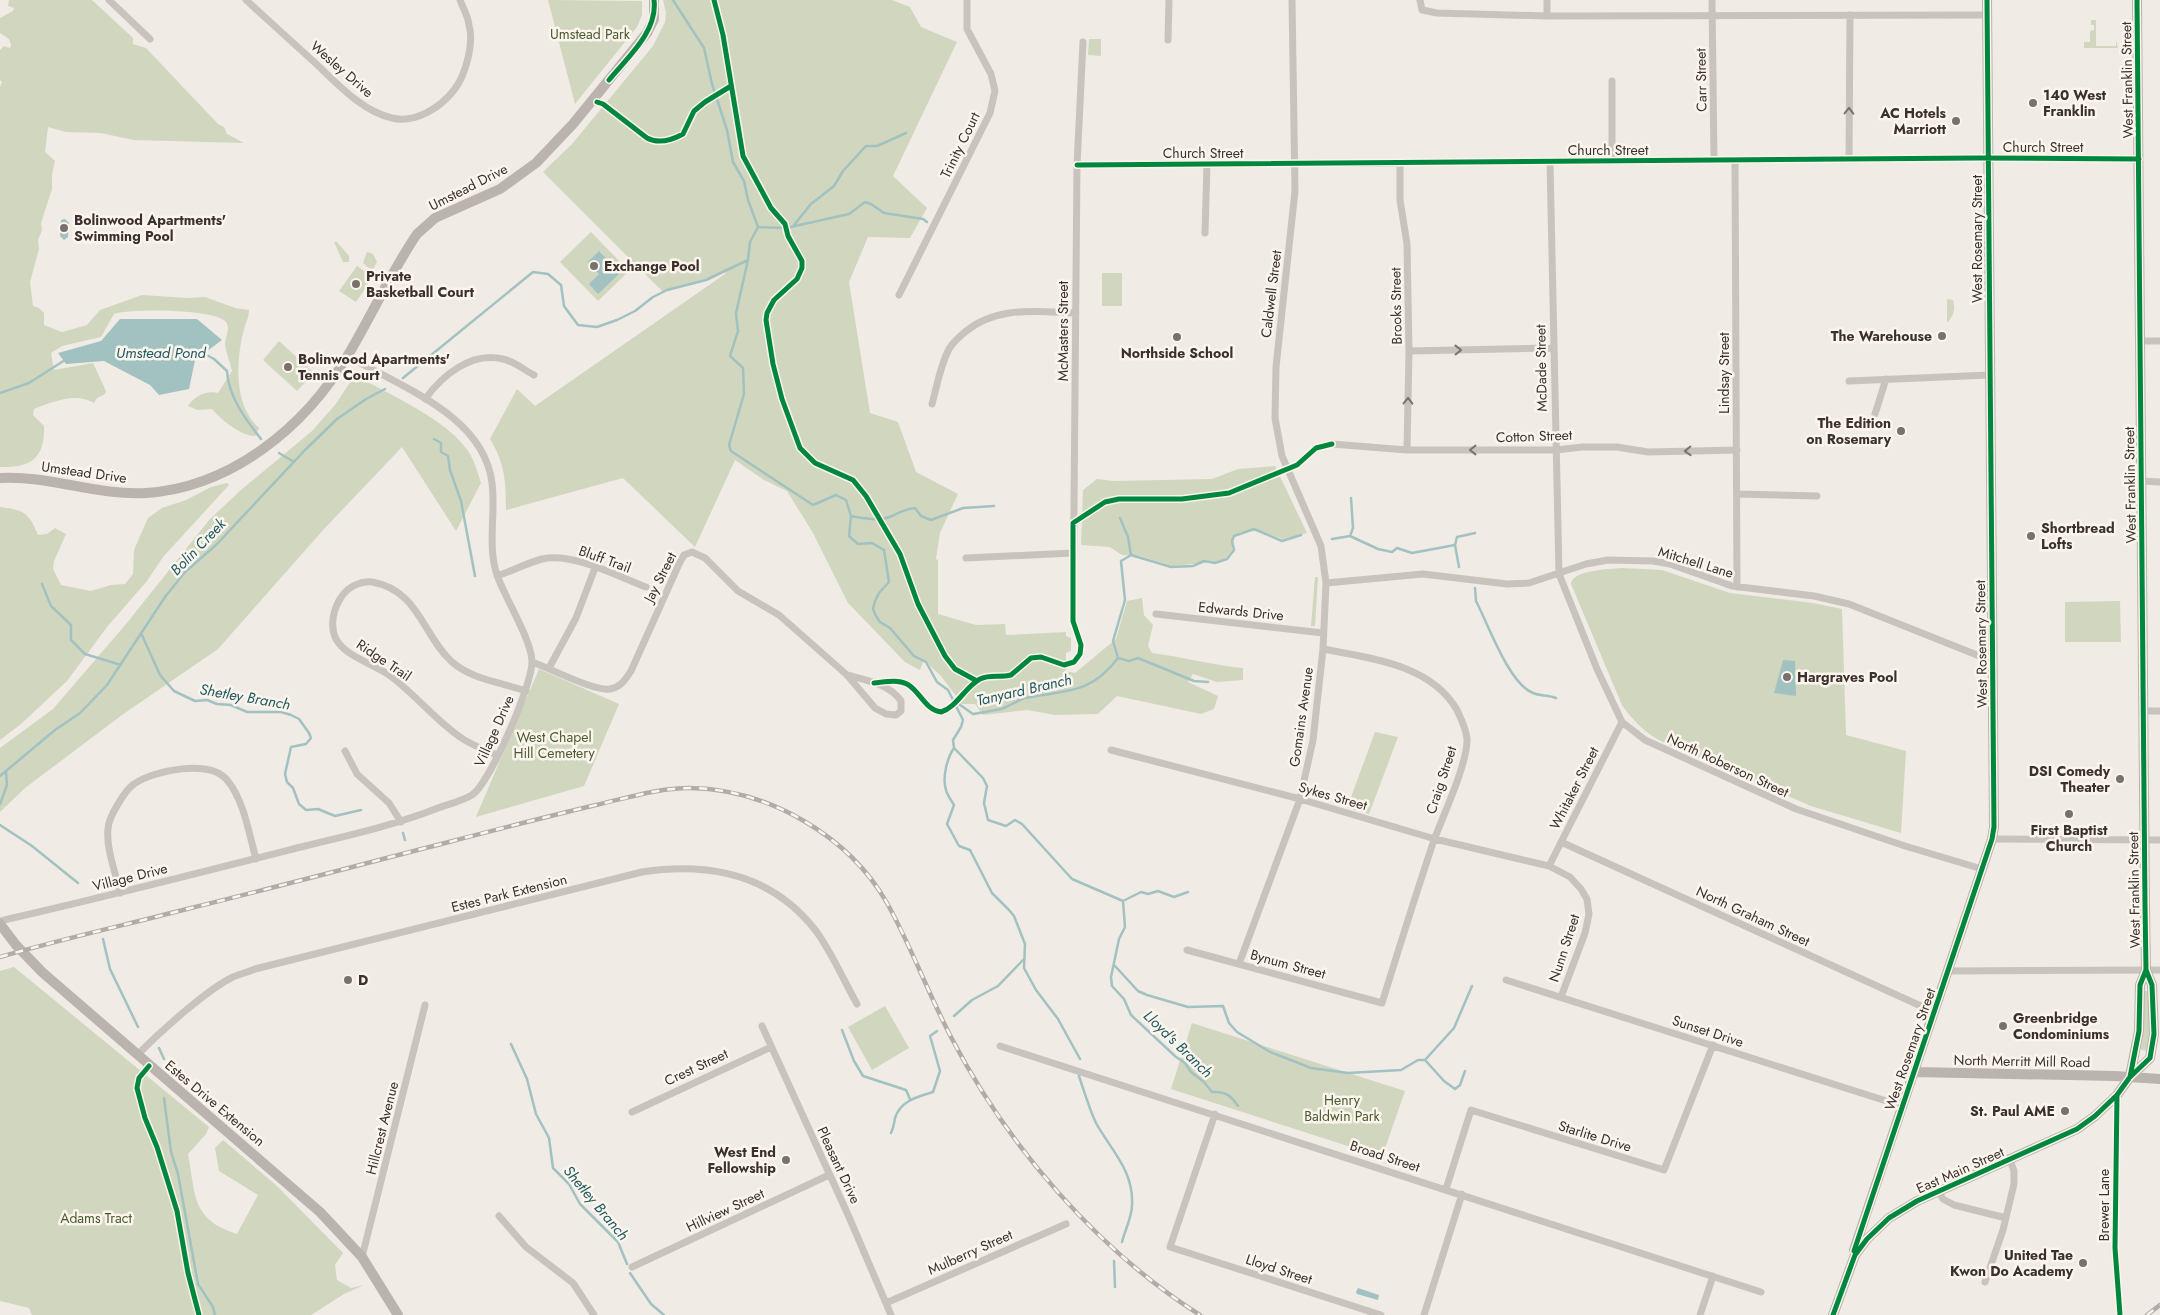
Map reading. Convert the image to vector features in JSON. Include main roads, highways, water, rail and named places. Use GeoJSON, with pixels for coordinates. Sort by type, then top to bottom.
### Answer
{"type":"FeatureCollection","features":[{"type":"Feature","properties":{"kind":"water","name":"Bolinwood Apartments' Swimming Pool"},"geometry":{"type":"Polygon","coordinates":[[[65,219],[69,223],[68,237],[64,240],[60,236],[61,220],[65,219]]]}},
{"type":"Feature","properties":{"kind":"water"},"geometry":{"type":"Polygon","coordinates":[[[599,251],[620,273],[598,294],[589,284],[599,274],[588,262],[599,251]]]}},
{"type":"Feature","properties":{"kind":"water","name":"Umstead Pond"},"geometry":{"type":"Polygon","coordinates":[[[120,319],[197,319],[222,340],[195,360],[189,389],[159,395],[150,385],[104,361],[66,364],[58,353],[101,341],[120,319]]]}},
{"type":"Feature","properties":{"kind":"water","name":"Hargraves Pool"},"geometry":{"type":"Polygon","coordinates":[[[1783,660],[1795,661],[1796,696],[1774,693],[1783,660]]]}},
{"type":"Feature","properties":{"kind":"water"},"geometry":{"type":"Polygon","coordinates":[[[1358,1288],[1379,1295],[1378,1300],[1357,1294],[1358,1288]]]}},
{"type":"Feature","properties":{"kind":"waterway","name":"Bolin Creek"},"geometry":{"type":"LineString","coordinates":[[403,378],[533,272],[548,274],[561,285],[564,306],[578,325],[597,327],[635,311],[653,297],[667,290],[706,280],[748,260],[750,242],[758,227],[748,200],[744,181],[733,162],[727,130],[712,84],[704,48],[673,0]]}},
{"type":"Feature","properties":{"kind":"waterway"},"geometry":{"type":"LineString","coordinates":[[794,225],[811,204],[834,186],[843,171],[866,146],[877,146],[906,133]]}},
{"type":"Feature","properties":{"kind":"waterway"},"geometry":{"type":"LineString","coordinates":[[758,227],[786,228],[849,214],[865,202],[884,213],[923,219],[927,222]]}},
{"type":"Feature","properties":{"kind":"waterway","name":"Tanyard Branch"},"geometry":{"type":"LineString","coordinates":[[748,260],[736,313],[738,331],[730,356],[743,368],[744,394],[729,445],[731,451],[813,505],[836,495],[846,500],[851,516],[849,536],[858,544],[872,543],[884,550],[889,582],[879,593],[875,601],[873,609],[876,616],[880,622],[890,628],[914,656],[926,662],[937,682],[948,690],[963,720],[953,740],[954,748],[983,778],[987,786],[984,803],[988,820],[1006,826],[1015,820],[1022,824],[1072,879],[1123,901],[1125,927],[1119,939],[1111,977],[1112,986],[1124,999],[1131,1015],[1185,1063],[1191,1072],[1204,1082],[1212,1092],[1221,1092],[1228,1095],[1238,1106]]}},
{"type":"Feature","properties":{"kind":"waterway"},"geometry":{"type":"LineString","coordinates":[[201,352],[214,359],[227,371],[234,398],[244,416],[261,439]]}},
{"type":"Feature","properties":{"kind":"waterway"},"geometry":{"type":"LineString","coordinates":[[0,393],[29,383],[65,360]]}},
{"type":"Feature","properties":{"kind":"waterway","name":"Bolin Creek"},"geometry":{"type":"LineString","coordinates":[[0,776],[55,730],[80,713],[107,685],[165,597],[185,572],[216,545],[305,450],[337,419],[366,399],[385,389]]}},
{"type":"Feature","properties":{"kind":"waterway"},"geometry":{"type":"LineString","coordinates":[[434,439],[441,443],[441,452],[448,456],[450,470],[461,501],[475,576]]}},
{"type":"Feature","properties":{"kind":"waterway"},"geometry":{"type":"LineString","coordinates":[[279,453],[294,462]]}},
{"type":"Feature","properties":{"kind":"waterway"},"geometry":{"type":"LineString","coordinates":[[1350,536],[1353,528],[1351,498]]}},
{"type":"Feature","properties":{"kind":"waterway"},"geometry":{"type":"LineString","coordinates":[[851,516],[882,519],[915,508],[921,516],[931,520],[963,508],[994,506]]}},
{"type":"Feature","properties":{"kind":"waterway"},"geometry":{"type":"LineString","coordinates":[[1120,518],[1128,537],[1131,555]]}},
{"type":"Feature","properties":{"kind":"waterway","name":"Tanyard Branch"},"geometry":{"type":"LineString","coordinates":[[956,702],[973,714],[992,711],[1004,708],[1025,698],[1076,689],[1087,685],[1108,670],[1118,658],[1113,641],[1125,600],[1121,561],[1131,555],[1171,567],[1193,566],[1204,561],[1215,563],[1227,559],[1234,550],[1232,541],[1234,536],[1254,529],[1282,541],[1301,535]]}},
{"type":"Feature","properties":{"kind":"waterway","name":"Tanyard Branch"},"geometry":{"type":"LineString","coordinates":[[1332,539],[1350,536],[1378,549],[1392,552],[1397,548],[1412,553],[1455,545],[1457,537],[1475,533]]}},
{"type":"Feature","properties":{"kind":"waterway"},"geometry":{"type":"LineString","coordinates":[[1455,545],[1459,567]]}},
{"type":"Feature","properties":{"kind":"waterway"},"geometry":{"type":"LineString","coordinates":[[42,584],[51,606],[71,625],[71,640],[85,654],[121,665]]}},
{"type":"Feature","properties":{"kind":"waterway"},"geometry":{"type":"LineString","coordinates":[[1475,588],[1476,601],[1500,652],[1516,678],[1533,693],[1556,698]]}},
{"type":"Feature","properties":{"kind":"waterway","name":"Shetley Branch"},"geometry":{"type":"LineString","coordinates":[[141,633],[160,675],[174,691],[195,701],[207,700],[217,704],[231,705],[247,712],[281,712],[299,719],[311,738],[306,744],[291,747],[285,774],[287,782],[293,788],[299,804],[306,810],[318,809],[335,816],[361,810]]}},
{"type":"Feature","properties":{"kind":"waterway"},"geometry":{"type":"LineString","coordinates":[[1118,658],[1129,661],[1138,658],[1194,681],[1208,682]]}},
{"type":"Feature","properties":{"kind":"waterway"},"geometry":{"type":"LineString","coordinates":[[954,748],[947,763],[945,774],[947,792],[954,805],[947,824],[959,846],[970,850],[992,893],[1014,916],[1025,944],[1024,968],[1036,990],[1058,1019],[1080,1059]]}},
{"type":"Feature","properties":{"kind":"waterway"},"geometry":{"type":"LineString","coordinates":[[0,804],[7,785],[6,772]]}},
{"type":"Feature","properties":{"kind":"waterway"},"geometry":{"type":"LineString","coordinates":[[0,825],[32,846],[78,883]]}},
{"type":"Feature","properties":{"kind":"waterway","name":"Shetley Branch"},"geometry":{"type":"LineString","coordinates":[[403,833],[405,840]]}},
{"type":"Feature","properties":{"kind":"waterway"},"geometry":{"type":"LineString","coordinates":[[1123,901],[1141,892],[1148,894],[1158,891],[1174,897],[1188,892]]}},
{"type":"Feature","properties":{"kind":"waterway"},"geometry":{"type":"LineString","coordinates":[[103,939],[110,969],[138,1027]]}},
{"type":"Feature","properties":{"kind":"waterway"},"geometry":{"type":"LineString","coordinates":[[954,1016],[972,1000],[998,986],[1023,960]]}},
{"type":"Feature","properties":{"kind":"waterway"},"geometry":{"type":"LineString","coordinates":[[1115,966],[1138,991],[1147,995],[1188,1007],[1223,1006],[1229,1023],[1237,1032],[1270,1052],[1311,1068],[1348,1073],[1401,1070],[1418,1060],[1425,1060],[1454,1028],[1472,986]]}},
{"type":"Feature","properties":{"kind":"waterway"},"geometry":{"type":"LineString","coordinates":[[842,1030],[854,1061],[863,1076],[906,1090],[910,1099]]}},
{"type":"Feature","properties":{"kind":"waterway"},"geometry":{"type":"LineString","coordinates":[[891,1133],[895,1118],[901,1107],[911,1100],[933,1092],[940,1071],[930,1036],[937,1031]]}},
{"type":"Feature","properties":{"kind":"waterway","name":"Shetley Branch"},"geometry":{"type":"LineString","coordinates":[[511,1044],[527,1079],[536,1114],[549,1138],[553,1168],[569,1184],[580,1204],[618,1242],[627,1264]]}},
{"type":"Feature","properties":{"kind":"waterway"},"geometry":{"type":"LineString","coordinates":[[159,1048],[164,1059]]}},
{"type":"Feature","properties":{"kind":"waterway"},"geometry":{"type":"LineString","coordinates":[[1425,1060],[1444,1081],[1455,1089],[1460,1085],[1465,1071]]}},
{"type":"Feature","properties":{"kind":"waterway"},"geometry":{"type":"LineString","coordinates":[[1079,1076],[1096,1123],[1120,1161],[1132,1193],[1132,1210],[1122,1242]]}},
{"type":"Feature","properties":{"kind":"waterway"},"geometry":{"type":"LineString","coordinates":[[164,1098],[171,1152],[178,1174],[198,1284],[213,1307],[215,1315]]}},
{"type":"Feature","properties":{"kind":"waterway"},"geometry":{"type":"LineString","coordinates":[[1114,1261],[1115,1287]]}},
{"type":"Feature","properties":{"kind":"waterway","name":"Shetley Branch"},"geometry":{"type":"LineString","coordinates":[[630,1273],[651,1304],[664,1315]]}},
{"type":"Feature","properties":{"kind":"railway"},"geometry":{"type":"LineString","coordinates":[[0,957],[643,794],[678,788],[690,788],[719,790],[748,797],[777,807],[829,837],[871,879],[896,919],[951,1037],[999,1117],[1027,1155],[1091,1227],[1162,1289],[1200,1315]]}},
{"type":"Feature","properties":{"kind":"railway"},"geometry":{"type":"LineString","coordinates":[[2147,1315],[2160,1305]]}},
{"type":"Feature","properties":{"kind":"place","name":"140 West Franklin"},"geometry":{"type":"Point","coordinates":[2033,103]}},
{"type":"Feature","properties":{"kind":"place","name":"AC Hotels Marriott"},"geometry":{"type":"Point","coordinates":[1956,121]}},
{"type":"Feature","properties":{"kind":"place","name":"Bolinwood Apartments' Swimming Pool"},"geometry":{"type":"Point","coordinates":[64,228]}},
{"type":"Feature","properties":{"kind":"place","name":"Exchange Pool"},"geometry":{"type":"Point","coordinates":[594,266]}},
{"type":"Feature","properties":{"kind":"place","name":"Private Basketball Court"},"geometry":{"type":"Point","coordinates":[356,284]}},
{"type":"Feature","properties":{"kind":"place","name":"The Warehouse"},"geometry":{"type":"Point","coordinates":[1942,336]}},
{"type":"Feature","properties":{"kind":"place","name":"Northside School"},"geometry":{"type":"Point","coordinates":[1177,337]}},
{"type":"Feature","properties":{"kind":"place","name":"Bolinwood Apartments' Tennis Court"},"geometry":{"type":"Point","coordinates":[288,367]}},
{"type":"Feature","properties":{"kind":"place","name":"The Edition on Rosemary"},"geometry":{"type":"Point","coordinates":[1901,431]}},
{"type":"Feature","properties":{"kind":"place","name":"Shortbread Lofts"},"geometry":{"type":"Point","coordinates":[2031,536]}},
{"type":"Feature","properties":{"kind":"place","name":"Hargraves Pool"},"geometry":{"type":"Point","coordinates":[1787,677]}},
{"type":"Feature","properties":{"kind":"place","name":"DSI Comedy Theater"},"geometry":{"type":"Point","coordinates":[2120,779]}},
{"type":"Feature","properties":{"kind":"place","name":"First Baptist Church"},"geometry":{"type":"Point","coordinates":[2069,814]}},
{"type":"Feature","properties":{"kind":"place","name":"D"},"geometry":{"type":"Point","coordinates":[348,980]}},
{"type":"Feature","properties":{"kind":"place","name":"Greenbridge Condominiums"},"geometry":{"type":"Point","coordinates":[2003,1026]}},
{"type":"Feature","properties":{"kind":"place","name":"St. Paul AME"},"geometry":{"type":"Point","coordinates":[2065,1111]}},
{"type":"Feature","properties":{"kind":"place","name":"West End Fellowship"},"geometry":{"type":"Point","coordinates":[786,1160]}},
{"type":"Feature","properties":{"kind":"place","name":"United Tae Kwon Do Academy"},"geometry":{"type":"Point","coordinates":[2083,1263]}},
{"type":"Feature","properties":{"kind":"park label","name":"Umstead Park"},"geometry":{"type":"Point","coordinates":[590,34]}},
{"type":"Feature","properties":{"kind":"park label","name":"West Chapel Hill Cemetery"},"geometry":{"type":"Point","coordinates":[554,746]}},
{"type":"Feature","properties":{"kind":"park label","name":"Henry Baldwin Park"},"geometry":{"type":"Point","coordinates":[1342,1108]}},
{"type":"Feature","properties":{"kind":"park label","name":"Adams Tract"},"geometry":{"type":"Point","coordinates":[96,1218]}},
{"type":"Feature","properties":{"kind":"water label","name":"Lloyd's Branch"},"geometry":{"type":"Point","coordinates":[1178,1044]}}]}
